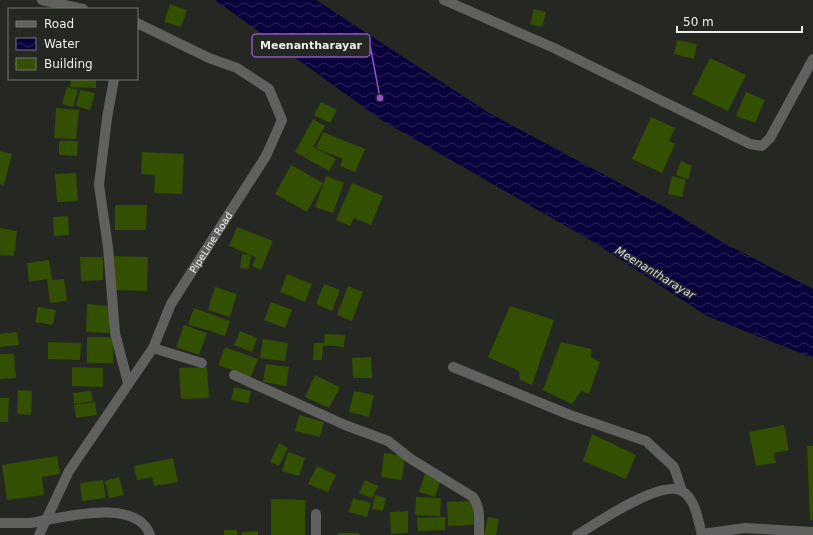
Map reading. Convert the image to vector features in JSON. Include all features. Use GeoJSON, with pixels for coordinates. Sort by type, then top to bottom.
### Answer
{"type":"FeatureCollection","features":[{"type":"Feature","properties":{"kind":"street"},"geometry":{"type":"LineString","coordinates":[[42,0],[78,8]]}},
{"type":"Feature","properties":{"kind":"street"},"geometry":{"type":"LineString","coordinates":[[444,0],[554,48],[750,144],[762,146],[770,138],[813,59]]}},
{"type":"Feature","properties":{"kind":"street","name":"PipeLine Road"},"geometry":{"type":"LineString","coordinates":[[39,535],[69,471],[153,348],[171,304],[266,156],[282,120],[269,89],[237,68],[209,58],[138,23]]}},
{"type":"Feature","properties":{"kind":"street"},"geometry":{"type":"LineString","coordinates":[[114,80],[106,118],[99,185],[108,247],[114,333],[128,384]]}},
{"type":"Feature","properties":{"kind":"street"},"geometry":{"type":"LineString","coordinates":[[153,348],[202,363]]}},
{"type":"Feature","properties":{"kind":"street"},"geometry":{"type":"LineString","coordinates":[[453,367],[570,415],[646,442],[674,467],[682,491],[692,501],[702,535],[745,528],[813,532]]}},
{"type":"Feature","properties":{"kind":"street"},"geometry":{"type":"LineString","coordinates":[[234,375],[345,425],[388,442],[411,459],[473,497],[477,503],[480,516],[479,535]]}},
{"type":"Feature","properties":{"kind":"street"},"geometry":{"type":"LineString","coordinates":[[577,535],[643,496],[668,490],[682,491]]}},
{"type":"Feature","properties":{"kind":"street"},"geometry":{"type":"LineString","coordinates":[[0,523],[31,523],[101,513],[121,514],[132,516],[143,523],[150,535]]}},
{"type":"Feature","properties":{"kind":"street"},"geometry":{"type":"LineString","coordinates":[[316,514],[316,535]]}},
{"type":"Feature","properties":{"kind":"water"},"geometry":{"type":"Polygon","coordinates":[[[215,0],[316,0],[489,113],[668,209],[720,241],[813,289],[813,358],[707,316],[592,241],[383,121],[215,0]]]}},
{"type":"Feature","properties":{"kind":"building"},"geometry":{"type":"Polygon","coordinates":[[[170,4],[187,10],[181,27],[164,22],[170,4]]]}},
{"type":"Feature","properties":{"kind":"building"},"geometry":{"type":"Polygon","coordinates":[[[534,9],[546,12],[542,27],[530,24],[534,9]]]}},
{"type":"Feature","properties":{"kind":"building"},"geometry":{"type":"Polygon","coordinates":[[[677,40],[697,44],[694,59],[674,54],[677,40]]]}},
{"type":"Feature","properties":{"kind":"building"},"geometry":{"type":"Polygon","coordinates":[[[710,58],[746,75],[728,111],[692,94],[710,58]]]}},
{"type":"Feature","properties":{"kind":"building"},"geometry":{"type":"Polygon","coordinates":[[[71,80],[96,80],[96,88],[70,87],[71,80]]]}},
{"type":"Feature","properties":{"kind":"building"},"geometry":{"type":"Polygon","coordinates":[[[67,87],[78,90],[73,107],[62,104],[67,87]]]}},
{"type":"Feature","properties":{"kind":"building"},"geometry":{"type":"Polygon","coordinates":[[[80,90],[95,93],[90,110],[76,106],[80,90]]]}},
{"type":"Feature","properties":{"kind":"building"},"geometry":{"type":"Polygon","coordinates":[[[746,92],[765,100],[755,123],[736,116],[746,92]]]}},
{"type":"Feature","properties":{"kind":"building"},"geometry":{"type":"Polygon","coordinates":[[[321,102],[337,110],[330,123],[314,115],[321,102]]]}},
{"type":"Feature","properties":{"kind":"building"},"geometry":{"type":"Polygon","coordinates":[[[56,108],[79,110],[76,139],[54,138],[56,108]]]}},
{"type":"Feature","properties":{"kind":"building"},"geometry":{"type":"Polygon","coordinates":[[[651,117],[675,128],[669,141],[675,144],[662,173],[632,159],[651,117]]]}},
{"type":"Feature","properties":{"kind":"building"},"geometry":{"type":"Polygon","coordinates":[[[313,119],[325,126],[313,147],[336,159],[329,171],[295,152],[313,119]]]}},
{"type":"Feature","properties":{"kind":"building"},"geometry":{"type":"Polygon","coordinates":[[[323,132],[365,149],[355,172],[340,166],[343,159],[316,148],[323,132]]]}},
{"type":"Feature","properties":{"kind":"building"},"geometry":{"type":"Polygon","coordinates":[[[59,141],[78,141],[77,156],[59,155],[59,141]]]}},
{"type":"Feature","properties":{"kind":"building"},"geometry":{"type":"Polygon","coordinates":[[[0,151],[12,154],[4,185],[0,184],[0,151]]]}},
{"type":"Feature","properties":{"kind":"building"},"geometry":{"type":"Polygon","coordinates":[[[142,152],[184,154],[182,194],[154,193],[155,175],[141,174],[142,152]]]}},
{"type":"Feature","properties":{"kind":"building"},"geometry":{"type":"Polygon","coordinates":[[[681,161],[692,166],[688,179],[676,175],[681,161]]]}},
{"type":"Feature","properties":{"kind":"building"},"geometry":{"type":"Polygon","coordinates":[[[291,165],[323,183],[307,212],[275,194],[291,165]]]}},
{"type":"Feature","properties":{"kind":"building"},"geometry":{"type":"Polygon","coordinates":[[[76,173],[78,201],[57,202],[55,174],[76,173]]]}},
{"type":"Feature","properties":{"kind":"building"},"geometry":{"type":"Polygon","coordinates":[[[326,176],[344,183],[333,213],[315,207],[326,176]]]}},
{"type":"Feature","properties":{"kind":"building"},"geometry":{"type":"Polygon","coordinates":[[[672,176],[686,180],[682,197],[668,194],[672,176]]]}},
{"type":"Feature","properties":{"kind":"building"},"geometry":{"type":"Polygon","coordinates":[[[352,183],[383,196],[371,225],[354,218],[350,226],[336,220],[352,183]]]}},
{"type":"Feature","properties":{"kind":"building"},"geometry":{"type":"Polygon","coordinates":[[[115,205],[147,205],[146,230],[115,230],[115,205]]]}},
{"type":"Feature","properties":{"kind":"building"},"geometry":{"type":"Polygon","coordinates":[[[68,216],[69,235],[54,236],[53,217],[68,216]]]}},
{"type":"Feature","properties":{"kind":"building"},"geometry":{"type":"Polygon","coordinates":[[[237,227],[273,241],[261,270],[252,266],[256,257],[229,246],[237,227]]]}},
{"type":"Feature","properties":{"kind":"building"},"geometry":{"type":"Polygon","coordinates":[[[0,228],[17,231],[14,256],[0,255],[0,228]]]}},
{"type":"Feature","properties":{"kind":"building"},"geometry":{"type":"Polygon","coordinates":[[[242,254],[251,255],[249,269],[240,268],[242,254]]]}},
{"type":"Feature","properties":{"kind":"building"},"geometry":{"type":"Polygon","coordinates":[[[114,256],[148,257],[147,291],[113,290],[114,256]]]}},
{"type":"Feature","properties":{"kind":"building"},"geometry":{"type":"Polygon","coordinates":[[[80,257],[103,257],[103,280],[81,281],[80,257]]]}},
{"type":"Feature","properties":{"kind":"building"},"geometry":{"type":"Polygon","coordinates":[[[49,260],[52,280],[64,279],[67,301],[50,303],[47,279],[29,282],[27,263],[49,260]]]}},
{"type":"Feature","properties":{"kind":"building"},"geometry":{"type":"Polygon","coordinates":[[[287,274],[312,284],[305,302],[280,292],[287,274]]]}},
{"type":"Feature","properties":{"kind":"building"},"geometry":{"type":"Polygon","coordinates":[[[324,284],[340,290],[332,311],[316,304],[324,284]]]}},
{"type":"Feature","properties":{"kind":"building"},"geometry":{"type":"Polygon","coordinates":[[[348,286],[363,292],[352,321],[337,315],[348,286]]]}},
{"type":"Feature","properties":{"kind":"building"},"geometry":{"type":"Polygon","coordinates":[[[215,287],[237,294],[230,317],[208,310],[215,287]]]}},
{"type":"Feature","properties":{"kind":"building"},"geometry":{"type":"Polygon","coordinates":[[[271,302],[292,310],[285,328],[264,320],[271,302]]]}},
{"type":"Feature","properties":{"kind":"building"},"geometry":{"type":"Polygon","coordinates":[[[87,304],[110,306],[109,333],[86,332],[87,304]]]}},
{"type":"Feature","properties":{"kind":"building"},"geometry":{"type":"Polygon","coordinates":[[[510,306],[554,320],[532,385],[520,380],[519,371],[488,357],[510,306]]]}},
{"type":"Feature","properties":{"kind":"building"},"geometry":{"type":"Polygon","coordinates":[[[38,307],[56,310],[53,325],[35,322],[38,307]]]}},
{"type":"Feature","properties":{"kind":"building"},"geometry":{"type":"Polygon","coordinates":[[[194,308],[230,321],[225,336],[188,324],[194,308]]]}},
{"type":"Feature","properties":{"kind":"building"},"geometry":{"type":"Polygon","coordinates":[[[184,325],[207,333],[199,355],[176,347],[184,325]]]}},
{"type":"Feature","properties":{"kind":"building"},"geometry":{"type":"Polygon","coordinates":[[[240,331],[257,338],[252,352],[234,345],[240,331]]]}},
{"type":"Feature","properties":{"kind":"building"},"geometry":{"type":"Polygon","coordinates":[[[17,332],[19,345],[0,347],[0,334],[17,332]]]}},
{"type":"Feature","properties":{"kind":"building"},"geometry":{"type":"Polygon","coordinates":[[[325,334],[345,335],[344,347],[323,345],[322,360],[313,360],[314,343],[324,343],[325,334]]]}},
{"type":"Feature","properties":{"kind":"building"},"geometry":{"type":"Polygon","coordinates":[[[87,337],[113,337],[113,363],[87,363],[87,337]]]}},
{"type":"Feature","properties":{"kind":"building"},"geometry":{"type":"Polygon","coordinates":[[[263,339],[288,343],[285,361],[260,358],[263,339]]]}},
{"type":"Feature","properties":{"kind":"building"},"geometry":{"type":"Polygon","coordinates":[[[48,342],[81,343],[80,360],[48,359],[48,342]]]}},
{"type":"Feature","properties":{"kind":"building"},"geometry":{"type":"Polygon","coordinates":[[[561,342],[591,349],[591,357],[600,362],[589,394],[581,391],[572,404],[543,390],[561,342]]]}},
{"type":"Feature","properties":{"kind":"building"},"geometry":{"type":"Polygon","coordinates":[[[225,347],[258,359],[251,377],[218,365],[225,347]]]}},
{"type":"Feature","properties":{"kind":"building"},"geometry":{"type":"Polygon","coordinates":[[[0,354],[14,354],[16,378],[0,379],[0,354]]]}},
{"type":"Feature","properties":{"kind":"building"},"geometry":{"type":"Polygon","coordinates":[[[371,357],[372,378],[353,378],[352,358],[371,357]]]}},
{"type":"Feature","properties":{"kind":"building"},"geometry":{"type":"Polygon","coordinates":[[[266,364],[289,367],[286,386],[263,382],[266,364]]]}},
{"type":"Feature","properties":{"kind":"building"},"geometry":{"type":"Polygon","coordinates":[[[72,367],[103,368],[103,387],[72,386],[72,367]]]}},
{"type":"Feature","properties":{"kind":"building"},"geometry":{"type":"Polygon","coordinates":[[[207,367],[209,398],[181,399],[179,368],[207,367]]]}},
{"type":"Feature","properties":{"kind":"building"},"geometry":{"type":"Polygon","coordinates":[[[315,375],[340,387],[329,408],[305,397],[315,375]]]}},
{"type":"Feature","properties":{"kind":"building"},"geometry":{"type":"Polygon","coordinates":[[[234,387],[251,391],[248,403],[231,400],[234,387]]]}},
{"type":"Feature","properties":{"kind":"building"},"geometry":{"type":"Polygon","coordinates":[[[18,390],[32,391],[31,415],[17,414],[18,390]]]}},
{"type":"Feature","properties":{"kind":"building"},"geometry":{"type":"Polygon","coordinates":[[[91,391],[93,401],[74,404],[73,393],[91,391]]]}},
{"type":"Feature","properties":{"kind":"building"},"geometry":{"type":"Polygon","coordinates":[[[354,391],[374,395],[369,417],[349,412],[354,391]]]}},
{"type":"Feature","properties":{"kind":"building"},"geometry":{"type":"Polygon","coordinates":[[[0,398],[9,398],[8,422],[0,422],[0,398]]]}},
{"type":"Feature","properties":{"kind":"building"},"geometry":{"type":"Polygon","coordinates":[[[95,402],[97,415],[76,418],[74,405],[95,402]]]}},
{"type":"Feature","properties":{"kind":"building"},"geometry":{"type":"Polygon","coordinates":[[[299,415],[324,422],[320,437],[295,431],[299,415]]]}},
{"type":"Feature","properties":{"kind":"building"},"geometry":{"type":"Polygon","coordinates":[[[784,425],[789,450],[774,453],[776,463],[756,466],[749,432],[784,425]]]}},
{"type":"Feature","properties":{"kind":"building"},"geometry":{"type":"Polygon","coordinates":[[[592,434],[636,455],[626,479],[583,461],[592,434]]]}},
{"type":"Feature","properties":{"kind":"building"},"geometry":{"type":"Polygon","coordinates":[[[279,443],[288,448],[279,466],[270,462],[279,443]]]}},
{"type":"Feature","properties":{"kind":"building"},"geometry":{"type":"Polygon","coordinates":[[[807,446],[813,446],[813,520],[810,520],[807,446]]]}},
{"type":"Feature","properties":{"kind":"building"},"geometry":{"type":"Polygon","coordinates":[[[288,452],[305,458],[299,476],[282,471],[288,452]]]}},
{"type":"Feature","properties":{"kind":"building"},"geometry":{"type":"Polygon","coordinates":[[[384,453],[405,456],[402,480],[381,477],[384,453]]]}},
{"type":"Feature","properties":{"kind":"building"},"geometry":{"type":"Polygon","coordinates":[[[57,456],[60,474],[42,477],[44,495],[7,500],[2,465],[57,456]]]}},
{"type":"Feature","properties":{"kind":"building"},"geometry":{"type":"Polygon","coordinates":[[[173,458],[178,482],[154,486],[152,477],[137,480],[134,466],[173,458]]]}},
{"type":"Feature","properties":{"kind":"building"},"geometry":{"type":"Polygon","coordinates":[[[317,466],[336,475],[328,492],[308,484],[317,466]]]}},
{"type":"Feature","properties":{"kind":"building"},"geometry":{"type":"Polygon","coordinates":[[[425,474],[441,479],[435,497],[419,492],[425,474]]]}},
{"type":"Feature","properties":{"kind":"building"},"geometry":{"type":"Polygon","coordinates":[[[119,477],[124,495],[109,498],[105,481],[119,477]]]}},
{"type":"Feature","properties":{"kind":"building"},"geometry":{"type":"Polygon","coordinates":[[[103,480],[106,498],[82,501],[80,483],[103,480]]]}},
{"type":"Feature","properties":{"kind":"building"},"geometry":{"type":"Polygon","coordinates":[[[365,480],[378,486],[372,498],[359,493],[365,480]]]}},
{"type":"Feature","properties":{"kind":"building"},"geometry":{"type":"Polygon","coordinates":[[[375,495],[386,498],[383,511],[372,509],[375,495]]]}},
{"type":"Feature","properties":{"kind":"building"},"geometry":{"type":"Polygon","coordinates":[[[416,497],[441,498],[440,516],[415,515],[416,497]]]}},
{"type":"Feature","properties":{"kind":"building"},"geometry":{"type":"Polygon","coordinates":[[[353,498],[371,503],[367,517],[349,512],[353,498]]]}},
{"type":"Feature","properties":{"kind":"building"},"geometry":{"type":"Polygon","coordinates":[[[271,499],[305,500],[305,535],[271,535],[271,499]]]}},
{"type":"Feature","properties":{"kind":"building"},"geometry":{"type":"Polygon","coordinates":[[[473,501],[474,525],[448,526],[447,502],[473,501]]]}},
{"type":"Feature","properties":{"kind":"building"},"geometry":{"type":"Polygon","coordinates":[[[408,511],[408,533],[391,534],[390,512],[408,511]]]}},
{"type":"Feature","properties":{"kind":"building"},"geometry":{"type":"Polygon","coordinates":[[[445,517],[445,530],[418,531],[417,518],[445,517]]]}},
{"type":"Feature","properties":{"kind":"building"},"geometry":{"type":"Polygon","coordinates":[[[488,517],[499,519],[496,535],[484,535],[488,517]]]}},
{"type":"Feature","properties":{"kind":"building"},"geometry":{"type":"Polygon","coordinates":[[[224,530],[237,530],[237,535],[224,535],[224,530]]]}},
{"type":"Feature","properties":{"kind":"building"},"geometry":{"type":"Polygon","coordinates":[[[258,531],[258,535],[242,535],[242,532],[258,531]]]}},
{"type":"Feature","properties":{"kind":"building"},"geometry":{"type":"Polygon","coordinates":[[[338,533],[359,533],[359,535],[338,535],[338,533]]]}},
{"type":"Feature","properties":{"kind":"place","name":"Meenantharayar"},"geometry":{"type":"Point","coordinates":[380,98]}}]}
